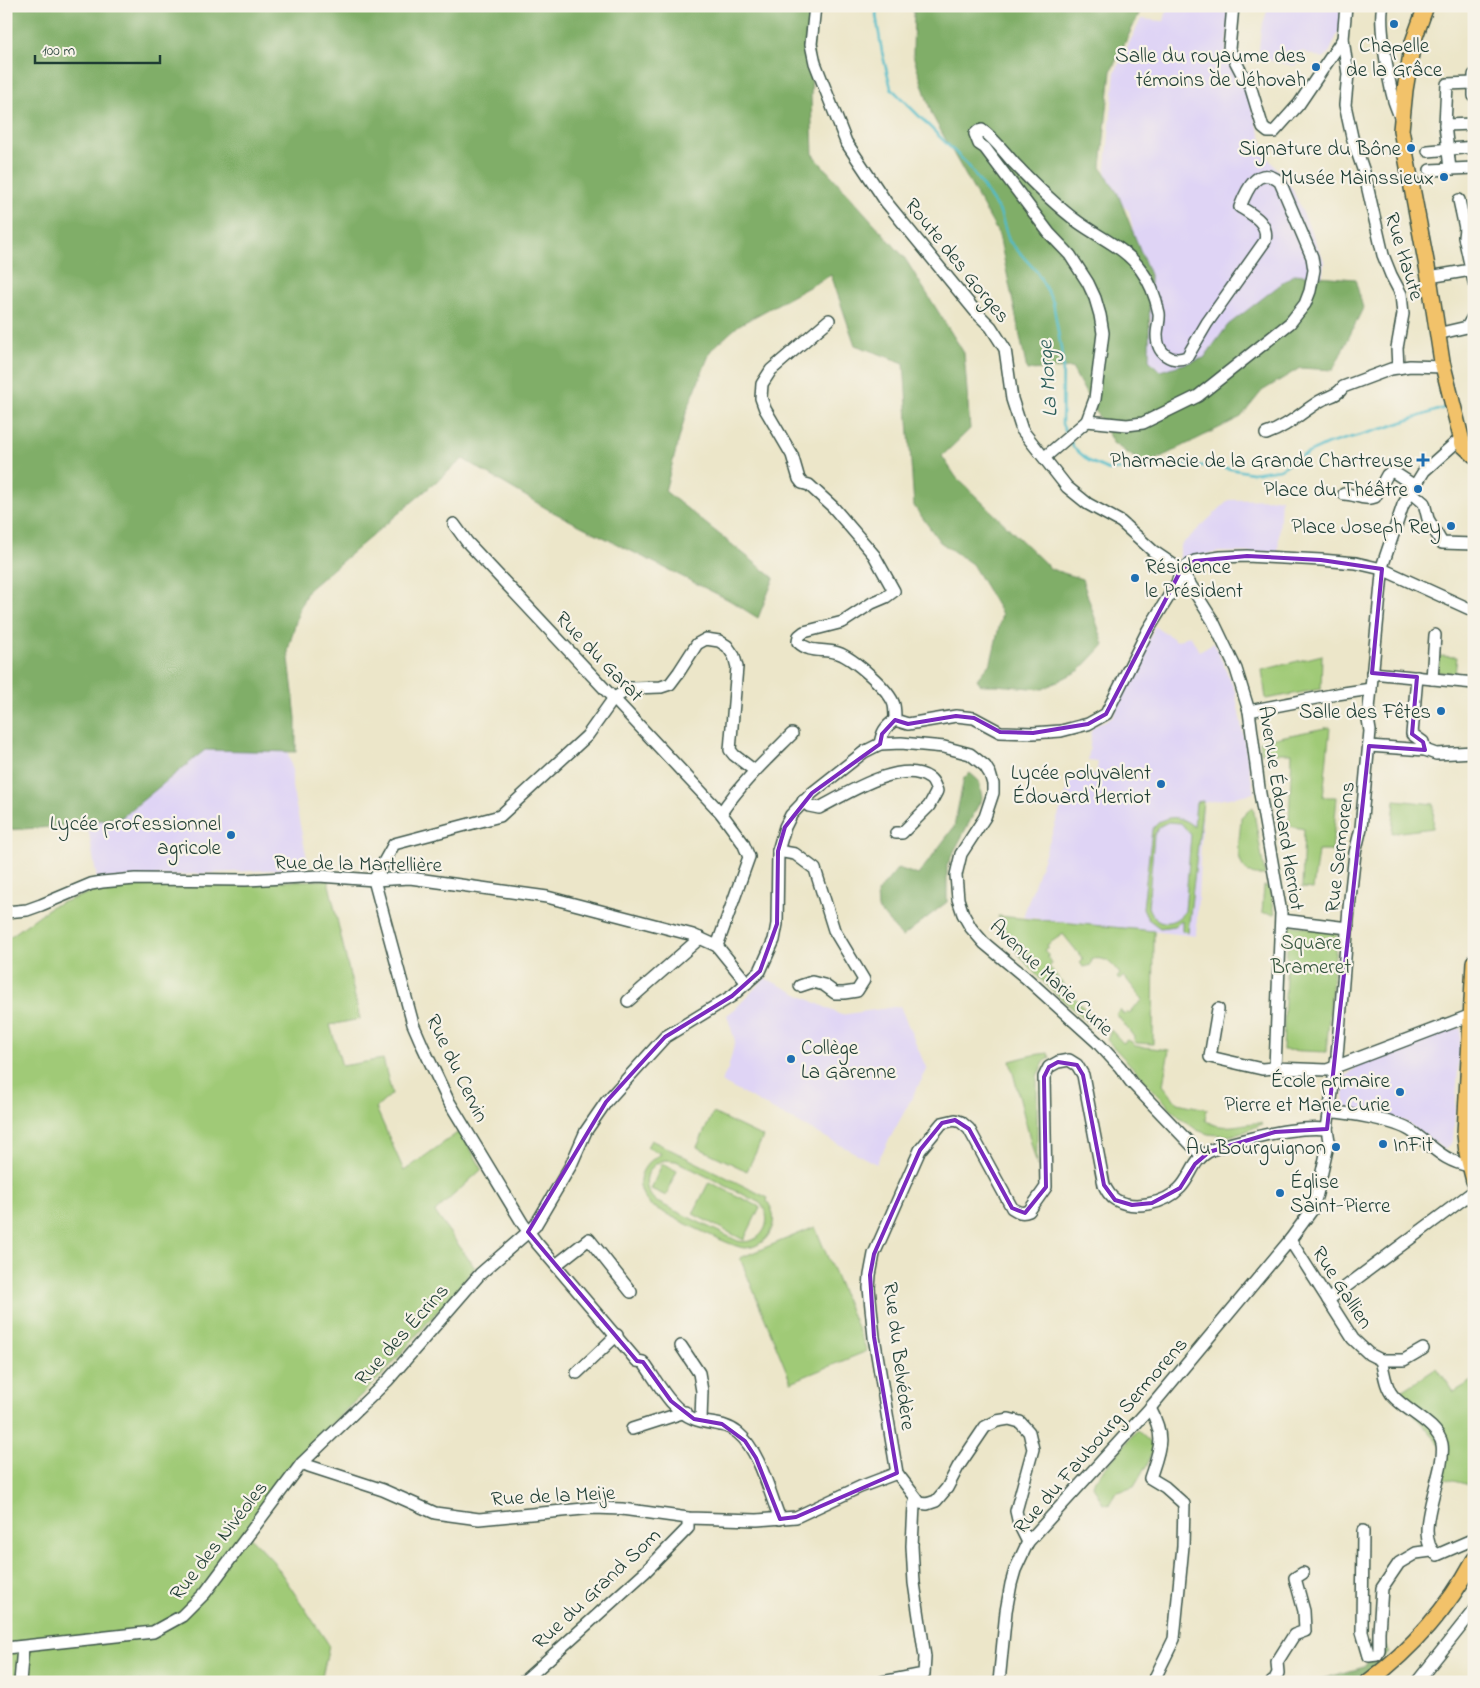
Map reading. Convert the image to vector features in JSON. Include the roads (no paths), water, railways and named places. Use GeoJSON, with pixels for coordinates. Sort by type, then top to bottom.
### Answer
{"type":"FeatureCollection","features":[{"type":"Feature","properties":{"kind":"main road"},"geometry":{"type":"LineString","coordinates":[[1426,6],[1414,42],[1401,130],[1429,277],[1437,334],[1452,406],[1468,441],[1463,445],[1474,455]]}},
{"type":"Feature","properties":{"kind":"main road"},"geometry":{"type":"LineString","coordinates":[[1472,1171],[1465,1134],[1474,962]]}},
{"type":"Feature","properties":{"kind":"main road"},"geometry":{"type":"LineString","coordinates":[[1368,1682],[1393,1662],[1428,1627],[1460,1585],[1474,1560]]}},
{"type":"Feature","properties":{"kind":"main road"},"geometry":{"type":"LineString","coordinates":[[1382,1682],[1417,1652],[1435,1632],[1450,1613],[1474,1575]]}},
{"type":"Feature","properties":{"kind":"street","name":"Route des Gorges"},"geometry":{"type":"LineString","coordinates":[[815,6],[810,44],[815,64],[846,142],[886,202],[976,312],[991,326],[1005,349],[1012,399],[1022,430],[1049,453],[1067,487],[1088,504],[1120,522],[1153,551],[1181,570]]}},
{"type":"Feature","properties":{"kind":"street"},"geometry":{"type":"LineString","coordinates":[[1233,6],[1229,49],[1241,72],[1249,82],[1264,128],[1268,132],[1274,132],[1299,104],[1343,39]]}},
{"type":"Feature","properties":{"kind":"street","name":"Rue Haute"},"geometry":{"type":"LineString","coordinates":[[1346,6],[1343,39],[1348,74],[1345,105],[1352,137],[1364,172],[1383,255],[1401,294],[1403,314],[1397,348],[1398,368]]}},
{"type":"Feature","properties":{"kind":"street"},"geometry":{"type":"LineString","coordinates":[[1383,6],[1381,21],[1394,102],[1401,120]]}},
{"type":"Feature","properties":{"kind":"street"},"geometry":{"type":"LineString","coordinates":[[1450,169],[1445,125],[1447,84],[1473,79],[1474,96]]}},
{"type":"Feature","properties":{"kind":"street"},"geometry":{"type":"LineString","coordinates":[[1445,125],[1474,124]]}},
{"type":"Feature","properties":{"kind":"street"},"geometry":{"type":"LineString","coordinates":[[1049,453],[1084,423],[1095,399],[1103,333],[1100,315],[1088,283],[1070,256],[1049,233],[985,148],[979,144],[975,134],[982,130],[986,133],[1056,204],[1078,222],[1119,248],[1136,264],[1150,286],[1158,311],[1157,337],[1160,347],[1164,354],[1171,359],[1178,360],[1187,357],[1207,323],[1265,241],[1265,230],[1257,217],[1240,207],[1246,193],[1255,180],[1265,175],[1273,176],[1280,182],[1312,257],[1314,270],[1310,291],[1305,304],[1290,323],[1198,396],[1143,423],[1127,425],[1084,423]]}},
{"type":"Feature","properties":{"kind":"street"},"geometry":{"type":"LineString","coordinates":[[1428,151],[1474,146]]}},
{"type":"Feature","properties":{"kind":"street"},"geometry":{"type":"LineString","coordinates":[[1430,170],[1474,168]]}},
{"type":"Feature","properties":{"kind":"street"},"geometry":{"type":"LineString","coordinates":[[1459,200],[1470,227],[1464,237],[1474,282]]}},
{"type":"Feature","properties":{"kind":"street"},"geometry":{"type":"LineString","coordinates":[[1429,277],[1471,270]]}},
{"type":"Feature","properties":{"kind":"street"},"geometry":{"type":"LineString","coordinates":[[1437,334],[1467,327],[1473,318]]}},
{"type":"Feature","properties":{"kind":"street"},"geometry":{"type":"LineString","coordinates":[[829,320],[771,370],[762,384],[762,398],[765,409],[792,455],[799,479],[809,485],[833,507],[874,555],[894,591],[843,622],[804,632],[799,636],[798,642],[809,650],[840,654],[868,672],[890,697],[894,706],[895,720]]}},
{"type":"Feature","properties":{"kind":"street"},"geometry":{"type":"LineString","coordinates":[[1266,434],[1280,429],[1321,400],[1340,392],[1343,387],[1398,368],[1444,367]]}},
{"type":"Feature","properties":{"kind":"street","name":"Rue Sermorens"},"geometry":{"type":"LineString","coordinates":[[1290,1240],[1312,1210],[1328,1141],[1327,1129],[1355,853],[1362,828],[1370,731],[1368,719],[1382,569],[1403,505],[1424,471],[1468,441]]}},
{"type":"Feature","properties":{"kind":"street"},"geometry":{"type":"LineString","coordinates":[[1344,494],[1354,494],[1368,500],[1375,497],[1387,475],[1392,471],[1413,489],[1424,503],[1428,519],[1443,543],[1474,544]]}},
{"type":"Feature","properties":{"kind":"street","name":"Rue du Garat"},"geometry":{"type":"LineString","coordinates":[[454,524],[467,542],[721,813],[743,843],[749,857],[717,946]]}},
{"type":"Feature","properties":{"kind":"street"},"geometry":{"type":"LineString","coordinates":[[895,720],[908,724],[956,716],[974,718],[1000,732],[1033,734],[1061,731],[1088,724],[1106,714],[1148,630],[1176,583],[1181,570],[1196,561],[1221,557],[1247,556],[1356,564],[1382,569],[1474,611]]}},
{"type":"Feature","properties":{"kind":"street","name":"Avenue Édouard Herriot"},"geometry":{"type":"LineString","coordinates":[[1181,570],[1196,592],[1226,645],[1236,668],[1249,711],[1259,788],[1282,920],[1275,1068]]}},
{"type":"Feature","properties":{"kind":"street"},"geometry":{"type":"LineString","coordinates":[[1432,679],[1434,635]]}},
{"type":"Feature","properties":{"kind":"street"},"geometry":{"type":"LineString","coordinates":[[374,880],[394,844],[500,816],[587,736],[614,698],[631,688],[661,687],[670,684],[697,644],[706,639],[719,640],[727,646],[734,656],[737,668],[730,750],[755,771]]}},
{"type":"Feature","properties":{"kind":"street"},"geometry":{"type":"LineString","coordinates":[[1372,673],[1474,683]]}},
{"type":"Feature","properties":{"kind":"street"},"geometry":{"type":"LineString","coordinates":[[1417,677],[1412,734],[1423,742],[1425,750]]}},
{"type":"Feature","properties":{"kind":"street"},"geometry":{"type":"LineString","coordinates":[[1249,711],[1337,694],[1371,690]]}},
{"type":"Feature","properties":{"kind":"street"},"geometry":{"type":"LineString","coordinates":[[880,744],[882,734],[888,725],[895,720]]}},
{"type":"Feature","properties":{"kind":"street"},"geometry":{"type":"LineString","coordinates":[[721,813],[730,799],[755,771],[792,734]]}},
{"type":"Feature","properties":{"kind":"street","name":"Avenue Marie Curie"},"geometry":{"type":"LineString","coordinates":[[528,1232],[535,1226],[570,1165],[586,1131],[606,1102],[665,1037],[732,996],[760,971],[774,940],[777,924],[778,851],[784,827],[803,801],[864,752],[880,744],[901,743],[944,747],[970,754],[985,766],[993,784],[993,794],[985,817],[961,854],[956,875],[958,899],[963,914],[971,928],[984,943],[1097,1042],[1131,1082],[1202,1156]]}},
{"type":"Feature","properties":{"kind":"street"},"geometry":{"type":"LineString","coordinates":[[1369,746],[1425,750],[1436,754],[1474,752]]}},
{"type":"Feature","properties":{"kind":"street"},"geometry":{"type":"LineString","coordinates":[[803,801],[809,806],[819,808],[863,785],[899,772],[918,772],[931,778],[937,791],[929,806],[902,833],[896,833]]}},
{"type":"Feature","properties":{"kind":"street"},"geometry":{"type":"LineString","coordinates":[[778,851],[795,854],[815,869],[834,930],[864,980],[857,991],[844,993],[835,993],[824,984],[812,982],[800,986]]}},
{"type":"Feature","properties":{"kind":"street","name":"Rue de la Martellière"},"geometry":{"type":"LineString","coordinates":[[6,912],[27,910],[91,884],[135,879],[246,880],[319,876],[374,880],[410,878],[547,897],[694,935],[717,946],[747,983]]}},
{"type":"Feature","properties":{"kind":"street","name":"Rue du Cervin"},"geometry":{"type":"LineString","coordinates":[[374,880],[413,1024],[423,1047],[448,1100],[528,1232],[637,1361],[643,1362],[671,1401],[694,1419],[722,1424],[738,1433],[751,1448],[780,1519]]}},
{"type":"Feature","properties":{"kind":"street"},"geometry":{"type":"LineString","coordinates":[[1282,920],[1348,928]]}},
{"type":"Feature","properties":{"kind":"street"},"geometry":{"type":"LineString","coordinates":[[628,1001],[700,938]]}},
{"type":"Feature","properties":{"kind":"street"},"geometry":{"type":"LineString","coordinates":[[1218,1009],[1210,1057],[1262,1069],[1326,1070],[1472,1014]]}},
{"type":"Feature","properties":{"kind":"street","name":"Rue du Belvédère"},"geometry":{"type":"LineString","coordinates":[[897,1473],[874,1337],[869,1295],[870,1275],[874,1254],[920,1150],[942,1123],[955,1120],[961,1122],[969,1129],[1012,1208],[1025,1213],[1029,1211],[1046,1187],[1044,1078],[1049,1067],[1058,1062],[1069,1060],[1077,1064],[1083,1075],[1104,1185],[1108,1193],[1115,1200],[1132,1205],[1152,1203],[1169,1196],[1180,1188],[1202,1156]]}},
{"type":"Feature","properties":{"kind":"street"},"geometry":{"type":"LineString","coordinates":[[1329,1112],[1339,1112],[1398,1125],[1410,1130],[1447,1160],[1472,1171]]}},
{"type":"Feature","properties":{"kind":"street"},"geometry":{"type":"LineString","coordinates":[[1202,1156],[1239,1141],[1275,1132],[1327,1129]]}},
{"type":"Feature","properties":{"kind":"street"},"geometry":{"type":"LineString","coordinates":[[1328,1300],[1474,1191]]}},
{"type":"Feature","properties":{"kind":"street","name":"Rue des Écrins"},"geometry":{"type":"LineString","coordinates":[[302,1462],[388,1380],[480,1274],[528,1232]]}},
{"type":"Feature","properties":{"kind":"street"},"geometry":{"type":"LineString","coordinates":[[556,1265],[588,1239],[631,1292]]}},
{"type":"Feature","properties":{"kind":"street","name":"Rue Gallien"},"geometry":{"type":"LineString","coordinates":[[1290,1240],[1352,1339],[1369,1354],[1381,1360]]}},
{"type":"Feature","properties":{"kind":"street","name":"Rue du Faubourg Sermorens"},"geometry":{"type":"LineString","coordinates":[[999,1682],[1006,1611],[1011,1584],[1015,1570],[1028,1542],[1150,1408],[1290,1240]]}},
{"type":"Feature","properties":{"kind":"street"},"geometry":{"type":"LineString","coordinates":[[577,1373],[616,1335]]}},
{"type":"Feature","properties":{"kind":"street"},"geometry":{"type":"LineString","coordinates":[[682,1346],[700,1373],[702,1391],[701,1420]]}},
{"type":"Feature","properties":{"kind":"street"},"geometry":{"type":"LineString","coordinates":[[1423,1349],[1404,1360],[1381,1360],[1392,1396],[1436,1432],[1442,1443],[1442,1458],[1430,1507],[1426,1538],[1431,1551],[1437,1555],[1474,1539]]}},
{"type":"Feature","properties":{"kind":"street"},"geometry":{"type":"LineString","coordinates":[[1150,1408],[1159,1427],[1160,1436],[1158,1452],[1150,1478],[1165,1486],[1184,1504],[1183,1546],[1174,1639],[1153,1682]]}},
{"type":"Feature","properties":{"kind":"street"},"geometry":{"type":"LineString","coordinates":[[632,1429],[684,1412]]}},
{"type":"Feature","properties":{"kind":"street"},"geometry":{"type":"LineString","coordinates":[[897,1473],[920,1502],[927,1504],[936,1501],[947,1488],[958,1467],[985,1427],[997,1420],[1009,1419],[1020,1422],[1029,1432],[1033,1449],[1016,1511],[1019,1524],[1028,1542]]}},
{"type":"Feature","properties":{"kind":"street","name":"Rue de la Meije"},"geometry":{"type":"LineString","coordinates":[[302,1462],[383,1490],[435,1513],[479,1519],[594,1508],[622,1509],[688,1518],[780,1519],[796,1517],[860,1487],[897,1473]]}},
{"type":"Feature","properties":{"kind":"street","name":"Rue des Nivéoles"},"geometry":{"type":"LineString","coordinates":[[6,1648],[153,1632],[182,1616],[206,1593],[302,1462]]}},
{"type":"Feature","properties":{"kind":"street"},"geometry":{"type":"LineString","coordinates":[[882,1682],[924,1674],[925,1657],[914,1584],[912,1546],[916,1499]]}},
{"type":"Feature","properties":{"kind":"street","name":"Rue du Grand Som"},"geometry":{"type":"LineString","coordinates":[[523,1682],[645,1572],[688,1528],[688,1518]]}},
{"type":"Feature","properties":{"kind":"street"},"geometry":{"type":"LineString","coordinates":[[1363,1531],[1362,1632],[1369,1656],[1377,1655],[1379,1650],[1382,1588],[1399,1563],[1416,1553],[1431,1551]]}},
{"type":"Feature","properties":{"kind":"street"},"geometry":{"type":"LineString","coordinates":[[1272,1682],[1278,1673],[1277,1662],[1294,1635],[1305,1631],[1304,1611],[1295,1578],[1303,1573]]}},
{"type":"Feature","properties":{"kind":"street"},"geometry":{"type":"LineString","coordinates":[[1417,1682],[1474,1610]]}},
{"type":"Feature","properties":{"kind":"street"},"geometry":{"type":"LineString","coordinates":[[20,1682],[23,1647]]}},
{"type":"Feature","properties":{"kind":"waterway","name":"La Morge"},"geometry":{"type":"LineString","coordinates":[[878,6],[876,15],[882,52],[891,88],[968,165],[1000,212],[1009,241],[1037,272],[1053,302],[1063,360],[1062,424],[1066,433]]}},
{"type":"Feature","properties":{"kind":"waterway","name":"La Morge"},"geometry":{"type":"LineString","coordinates":[[1070,440],[1073,447],[1089,461],[1109,470],[1189,465],[1220,467],[1252,473],[1280,469],[1328,444],[1385,428],[1444,408]]}},
{"type":"Feature","properties":{"kind":"place","name":"Chapelle de la Grâce"},"geometry":{"type":"Point","coordinates":[1394,24]}},
{"type":"Feature","properties":{"kind":"place","name":"Salle du royaume des témoins de Jéhovah"},"geometry":{"type":"Point","coordinates":[1316,67]}},
{"type":"Feature","properties":{"kind":"place","name":"Signature du Bône"},"geometry":{"type":"Point","coordinates":[1411,148]}},
{"type":"Feature","properties":{"kind":"place","name":"Musée Mainssieux"},"geometry":{"type":"Point","coordinates":[1444,177]}},
{"type":"Feature","properties":{"kind":"place","name":"Pharmacie de la Grande Chartreuse"},"geometry":{"type":"Point","coordinates":[1423,460]}},
{"type":"Feature","properties":{"kind":"place","name":"Place du Théâtre"},"geometry":{"type":"Point","coordinates":[1418,489]}},
{"type":"Feature","properties":{"kind":"place","name":"Place Joseph Rey"},"geometry":{"type":"Point","coordinates":[1451,526]}},
{"type":"Feature","properties":{"kind":"place","name":"Résidence le Président"},"geometry":{"type":"Point","coordinates":[1135,578]}},
{"type":"Feature","properties":{"kind":"place","name":"Salle des Fêtes"},"geometry":{"type":"Point","coordinates":[1441,711]}},
{"type":"Feature","properties":{"kind":"place","name":"Lycée polyvalent Édouard Herriot"},"geometry":{"type":"Point","coordinates":[1161,784]}},
{"type":"Feature","properties":{"kind":"place","name":"Lycée professionnel agricole"},"geometry":{"type":"Point","coordinates":[231,835]}},
{"type":"Feature","properties":{"kind":"place","name":"Collège La Garenne"},"geometry":{"type":"Point","coordinates":[791,1059]}},
{"type":"Feature","properties":{"kind":"place","name":"École primaire Pierre et Marie Curie"},"geometry":{"type":"Point","coordinates":[1400,1092]}},
{"type":"Feature","properties":{"kind":"place","name":"InFit"},"geometry":{"type":"Point","coordinates":[1383,1144]}},
{"type":"Feature","properties":{"kind":"place","name":"Au Bourguignon"},"geometry":{"type":"Point","coordinates":[1336,1147]}},
{"type":"Feature","properties":{"kind":"place","name":"Église Saint-Pierre"},"geometry":{"type":"Point","coordinates":[1280,1193]}},
{"type":"Feature","properties":{"kind":"park label","name":"Square Brameret"},"geometry":{"type":"Point","coordinates":[1311,954]}}]}
